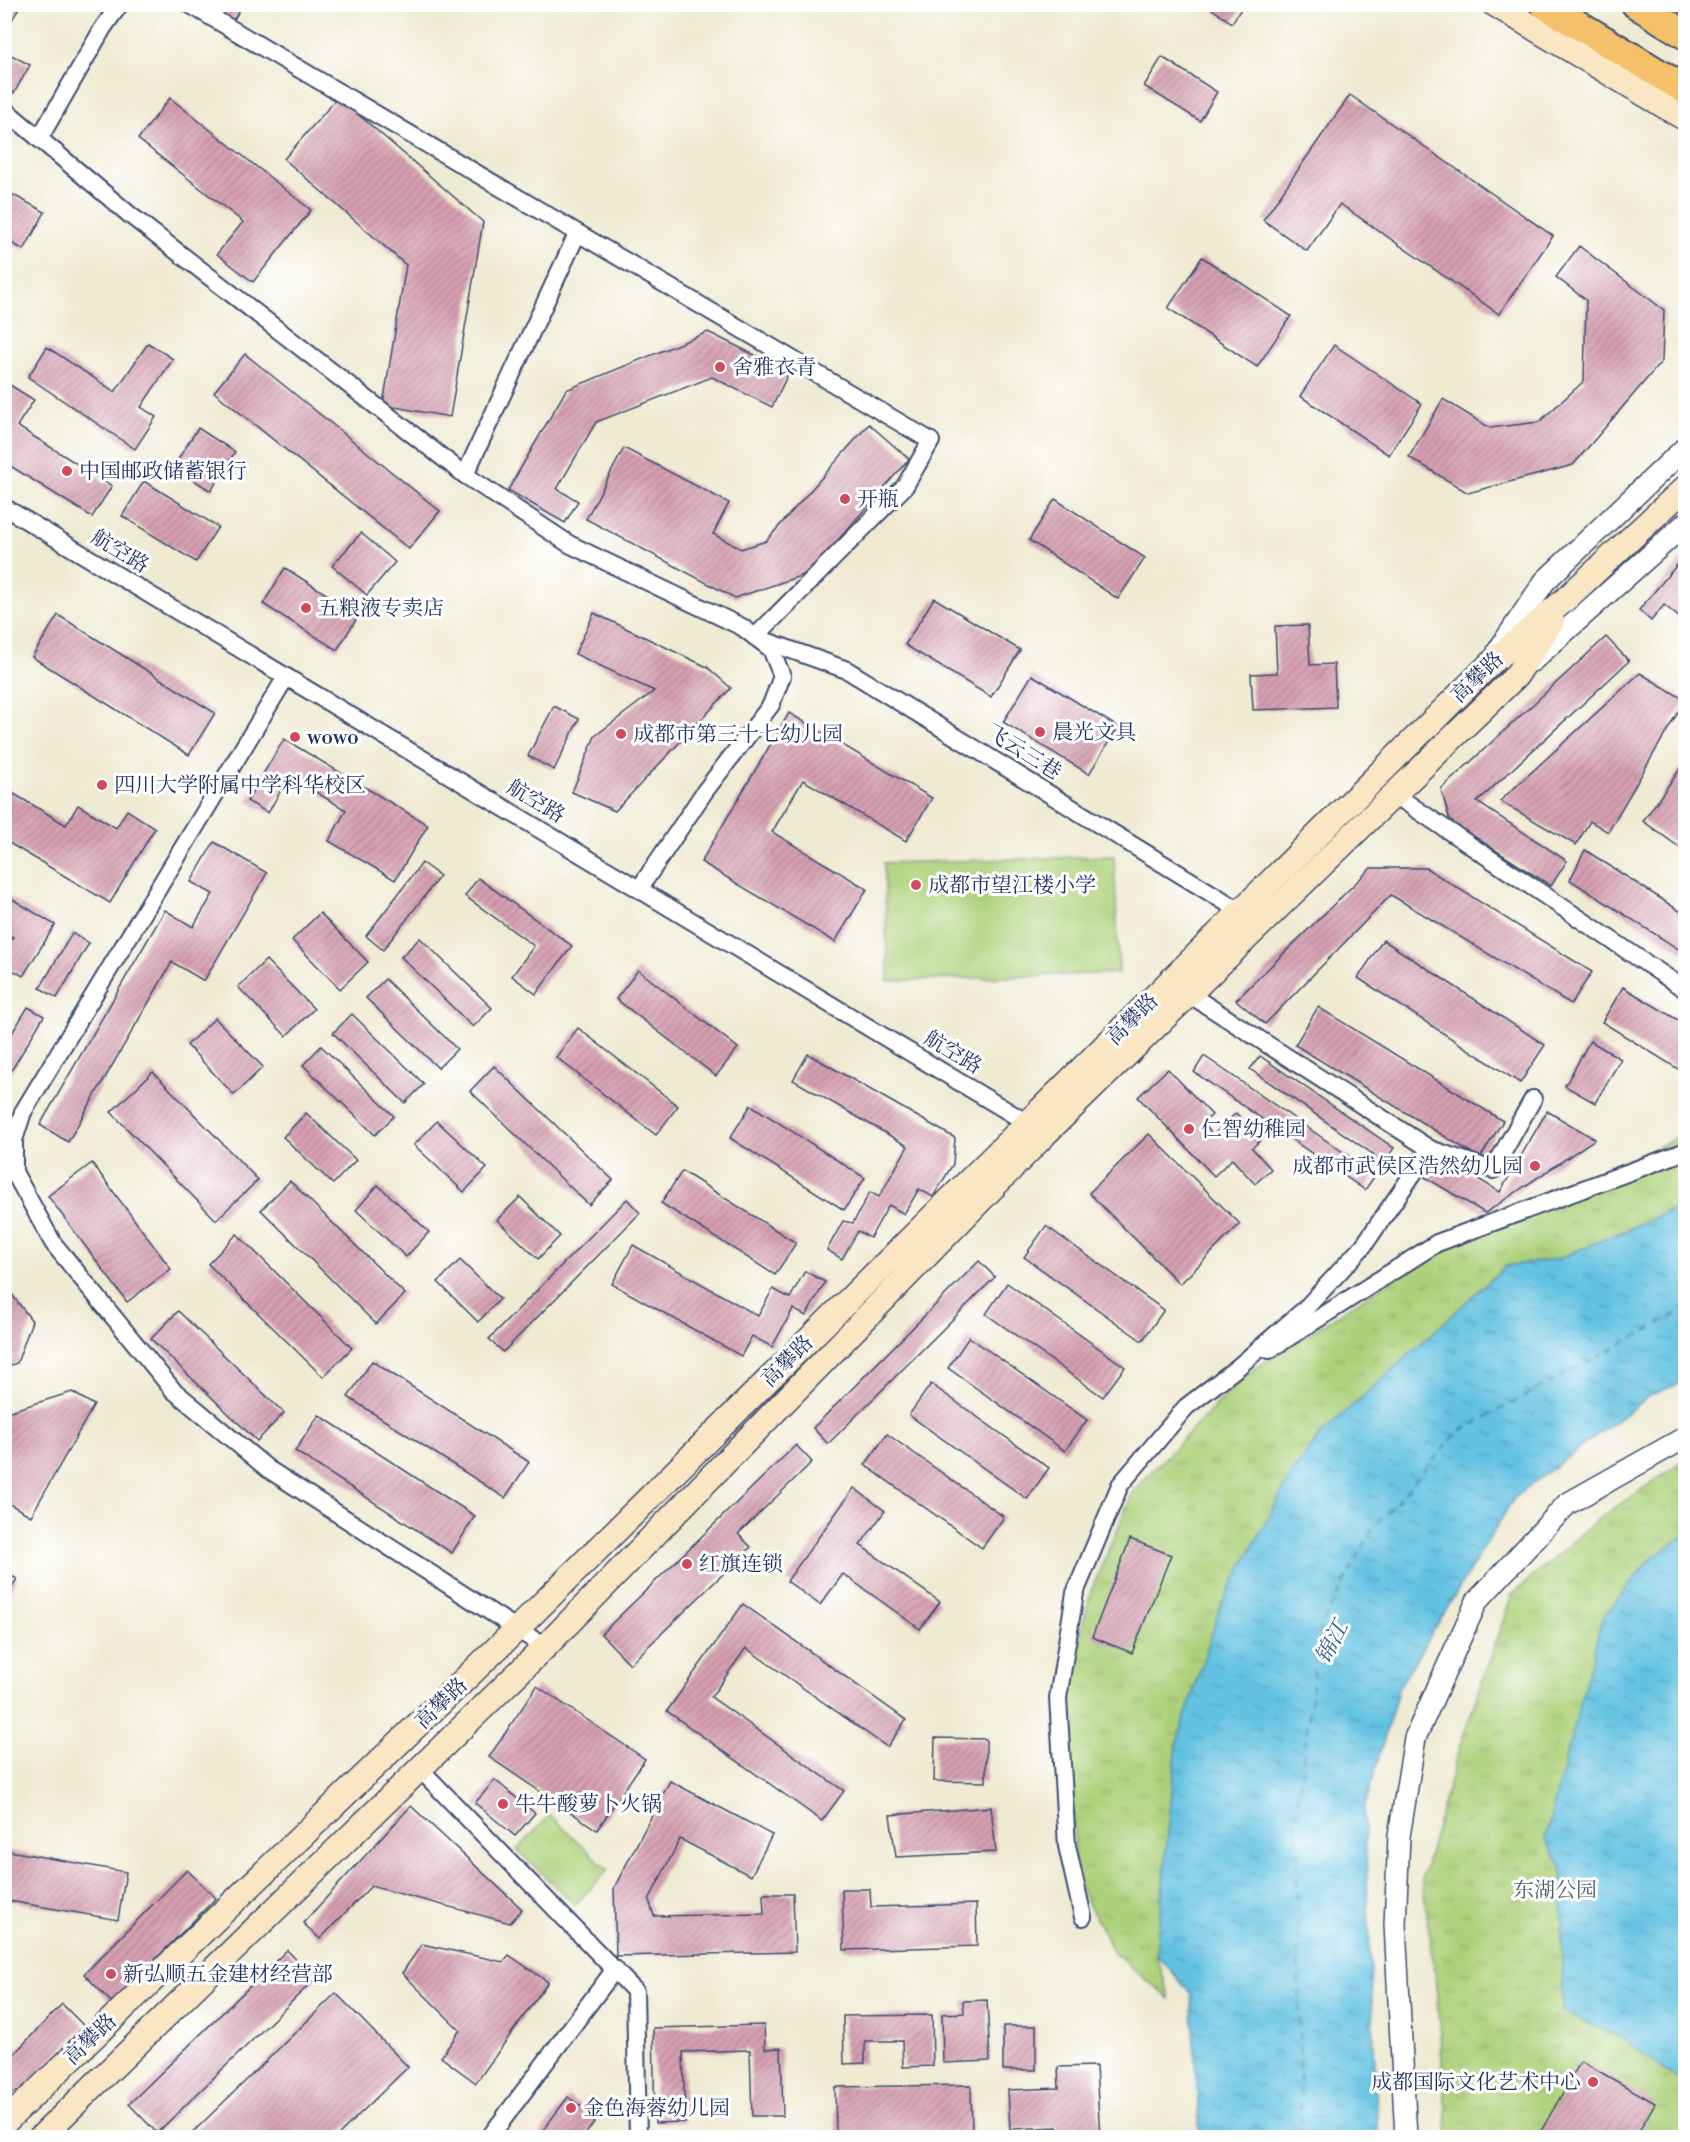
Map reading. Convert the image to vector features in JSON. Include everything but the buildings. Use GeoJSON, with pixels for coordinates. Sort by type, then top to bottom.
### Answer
{"type":"FeatureCollection","features":[{"type":"Feature","properties":{"kind":"highway"},"geometry":{"type":"LineString","coordinates":[[1544,4],[1686,90]]}},
{"type":"Feature","properties":{"kind":"highway"},"geometry":{"type":"LineString","coordinates":[[1636,4],[1686,35]]}},
{"type":"Feature","properties":{"kind":"main road"},"geometry":{"type":"LineString","coordinates":[[1494,4],[1686,119]]}},
{"type":"Feature","properties":{"kind":"main road","name":"高攀路"},"geometry":{"type":"LineString","coordinates":[[40,2138],[545,1647],[1240,911],[1490,664],[1567,598],[1686,487]]}},
{"type":"Feature","properties":{"kind":"main road","name":"高攀路"},"geometry":{"type":"LineString","coordinates":[[4,2123],[1036,1128],[1189,994],[1395,795],[1516,676],[1567,598]]}},
{"type":"Feature","properties":{"kind":"street"},"geometry":{"type":"LineString","coordinates":[[39,138],[103,28],[120,4]]}},
{"type":"Feature","properties":{"kind":"street"},"geometry":{"type":"LineString","coordinates":[[189,4],[931,441],[905,486],[754,637]]}},
{"type":"Feature","properties":{"kind":"street"},"geometry":{"type":"LineString","coordinates":[[4,109],[130,215],[465,475],[569,544],[742,627],[771,649],[782,676],[771,705],[705,791],[639,889]]}},
{"type":"Feature","properties":{"kind":"street"},"geometry":{"type":"LineString","coordinates":[[465,475],[577,234]]}},
{"type":"Feature","properties":{"kind":"street"},"geometry":{"type":"LineString","coordinates":[[1490,664],[1545,581],[1686,447]]}},
{"type":"Feature","properties":{"kind":"street","name":"航空路"},"geometry":{"type":"LineString","coordinates":[[4,507],[1036,1128]]}},
{"type":"Feature","properties":{"kind":"street"},"geometry":{"type":"LineString","coordinates":[[1516,676],[1686,523]]}},
{"type":"Feature","properties":{"kind":"street","name":"飞云三巷"},"geometry":{"type":"LineString","coordinates":[[754,637],[847,670],[1240,911],[1256,928]]}},
{"type":"Feature","properties":{"kind":"street"},"geometry":{"type":"LineString","coordinates":[[286,677],[23,1112],[14,1140],[14,1172],[53,1243],[173,1390],[268,1469],[545,1647]]}},
{"type":"Feature","properties":{"kind":"street"},"geometry":{"type":"LineString","coordinates":[[1395,795],[1686,990]]}},
{"type":"Feature","properties":{"kind":"street"},"geometry":{"type":"LineString","coordinates":[[1189,994],[1430,1149],[1493,1170],[1533,1099]]}},
{"type":"Feature","properties":{"kind":"street"},"geometry":{"type":"LineString","coordinates":[[1083,1917],[1067,1846],[1058,1698],[1075,1593],[1120,1485],[1186,1407],[1238,1367],[1305,1309],[1364,1245],[1430,1149]]}},
{"type":"Feature","properties":{"kind":"street"},"geometry":{"type":"LineString","coordinates":[[1238,1367],[1276,1347],[1437,1243],[1686,1151]]}},
{"type":"Feature","properties":{"kind":"street"},"geometry":{"type":"LineString","coordinates":[[1406,2138],[1395,1924],[1399,1836],[1415,1738],[1477,1601],[1567,1504],[1686,1437]]}},
{"type":"Feature","properties":{"kind":"street"},"geometry":{"type":"LineString","coordinates":[[420,1769],[636,1991],[638,2138]]}},
{"type":"Feature","properties":{"kind":"street"},"geometry":{"type":"LineString","coordinates":[[489,2138],[615,1970]]}},
{"type":"Feature","properties":{"kind":"green space"},"geometry":{"type":"Polygon","coordinates":[[[1114,856],[1119,973],[888,981],[884,863],[1114,856]]]}},
{"type":"Feature","properties":{"kind":"green space"},"geometry":{"type":"Polygon","coordinates":[[[1685,1134],[1685,1205],[1558,1259],[1506,1266],[1156,1953],[1170,1999],[1115,1954],[1076,1880],[1068,1729],[1073,1663],[1091,1591],[1134,1490],[1245,1375],[1450,1242],[1685,1134]]]}},
{"type":"Feature","properties":{"kind":"green space","name":"东湖公园"},"geometry":{"type":"Polygon","coordinates":[[[1685,1460],[1685,2137],[1448,2137],[1435,1972],[1422,1879],[1460,1746],[1512,1595],[1597,1520],[1685,1460]]]}},
{"type":"Feature","properties":{"kind":"green space"},"geometry":{"type":"Polygon","coordinates":[[[550,1815],[608,1870],[575,1905],[517,1850],[550,1815]]]}},
{"type":"Feature","properties":{"kind":"water","name":"锦江"},"geometry":{"type":"Polygon","coordinates":[[[1685,1205],[1685,1381],[1649,1396],[1514,1498],[1399,1687],[1364,1809],[1378,2137],[1200,2137],[1191,1994],[1156,1953],[1177,1742],[1221,1605],[1292,1474],[1319,1436],[1506,1266],[1558,1259],[1685,1205]]]}},
{"type":"Feature","properties":{"kind":"water"},"geometry":{"type":"Polygon","coordinates":[[[1685,1535],[1685,2085],[1622,2038],[1562,2012],[1562,1868],[1545,1838],[1602,1619],[1649,1560],[1685,1535]]]}},
{"type":"Feature","properties":{"kind":"ferry route"},"geometry":{"type":"LineString","coordinates":[[1301,2138],[1296,1817],[1320,1628],[1372,1530],[1458,1432],[1686,1309]]}},
{"type":"Feature","properties":{"kind":"place","name":"舍雅衣青"},"geometry":{"type":"Point","coordinates":[720,367]}},
{"type":"Feature","properties":{"kind":"place","name":"中国邮政储蓄银行"},"geometry":{"type":"Point","coordinates":[67,471]}},
{"type":"Feature","properties":{"kind":"place","name":"开瓶"},"geometry":{"type":"Point","coordinates":[845,499]}},
{"type":"Feature","properties":{"kind":"place","name":"五粮液专卖店"},"geometry":{"type":"Point","coordinates":[306,608]}},
{"type":"Feature","properties":{"kind":"place","name":"晨光文具"},"geometry":{"type":"Point","coordinates":[1040,732]}},
{"type":"Feature","properties":{"kind":"place","name":"成都市第三十七幼儿园"},"geometry":{"type":"Point","coordinates":[621,734]}},
{"type":"Feature","properties":{"kind":"place","name":"wowo"},"geometry":{"type":"Point","coordinates":[295,737]}},
{"type":"Feature","properties":{"kind":"place","name":"四川大学附属中学科华校区"},"geometry":{"type":"Point","coordinates":[102,785]}},
{"type":"Feature","properties":{"kind":"place","name":"成都市望江楼小学"},"geometry":{"type":"Point","coordinates":[916,885]}},
{"type":"Feature","properties":{"kind":"place","name":"仁智幼稚园"},"geometry":{"type":"Point","coordinates":[1189,1129]}},
{"type":"Feature","properties":{"kind":"place","name":"成都市武侯区浩然幼儿园"},"geometry":{"type":"Point","coordinates":[1535,1166]}},
{"type":"Feature","properties":{"kind":"place","name":"红旗连锁"},"geometry":{"type":"Point","coordinates":[687,1564]}},
{"type":"Feature","properties":{"kind":"place","name":"牛牛酸萝卜火锅"},"geometry":{"type":"Point","coordinates":[503,1804]}},
{"type":"Feature","properties":{"kind":"place","name":"新弘顺五金建材经营部"},"geometry":{"type":"Point","coordinates":[111,1974]}},
{"type":"Feature","properties":{"kind":"place","name":"成都国际文化艺术中心"},"geometry":{"type":"Point","coordinates":[1593,2082]}},
{"type":"Feature","properties":{"kind":"place","name":"金色海蓉幼儿园"},"geometry":{"type":"Point","coordinates":[571,2108]}}]}
